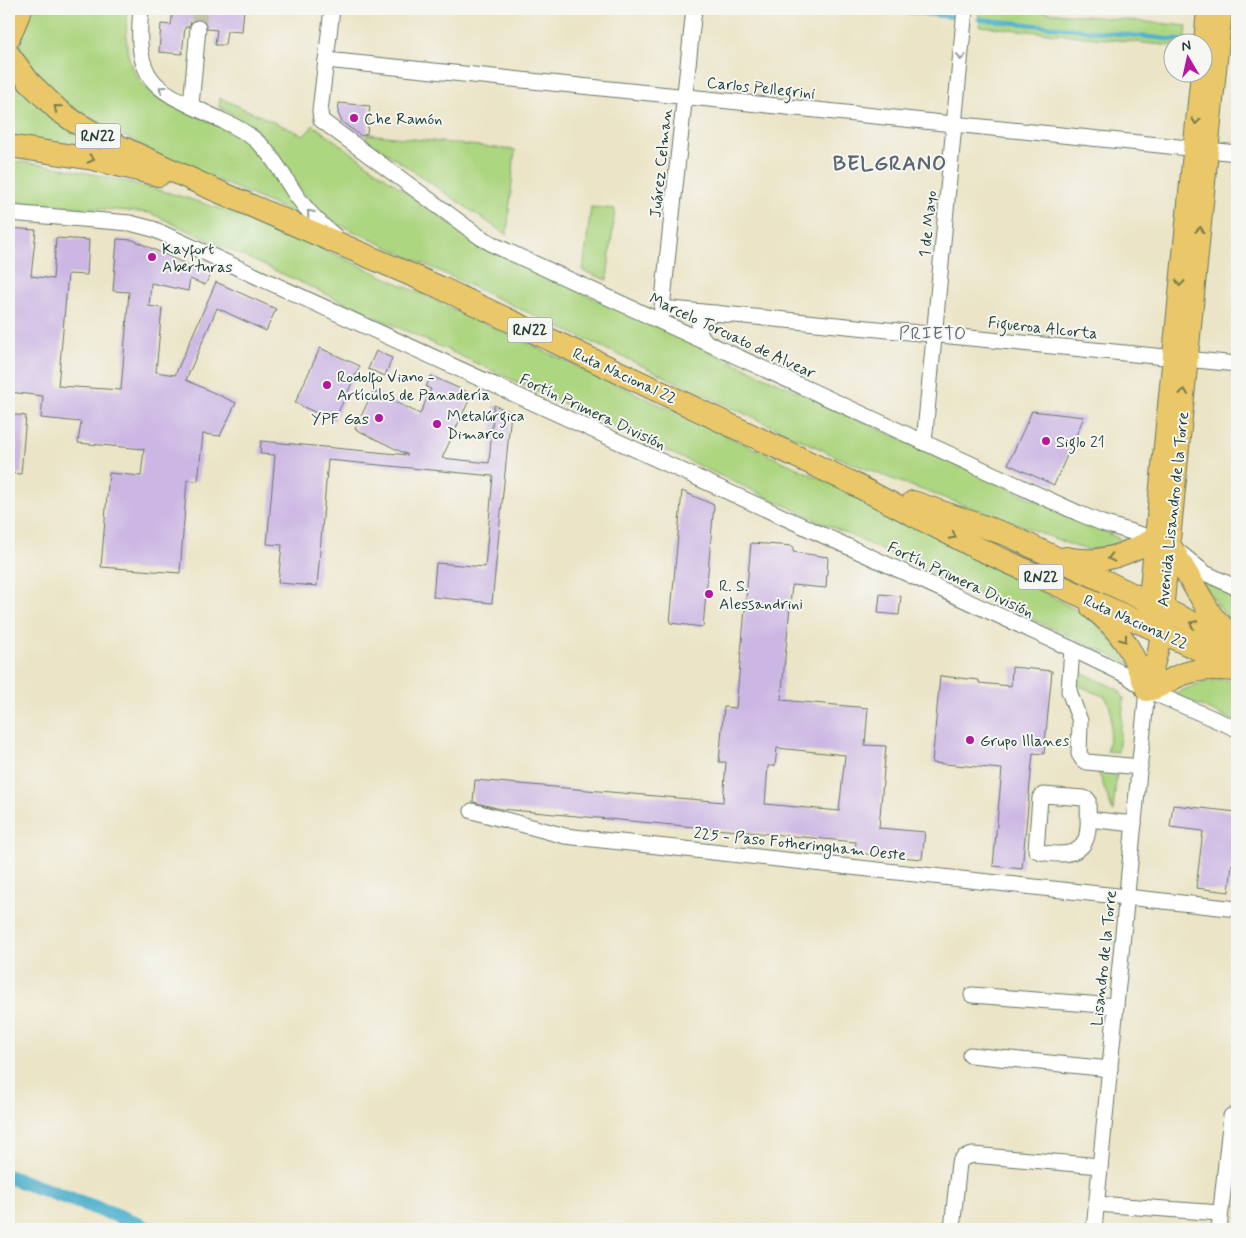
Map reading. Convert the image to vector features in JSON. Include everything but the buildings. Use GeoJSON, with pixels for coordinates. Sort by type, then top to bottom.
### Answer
{"type":"FeatureCollection","features":[{"type":"Feature","properties":{"kind":"highway","name":"Ruta Nacional 22"},"geometry":{"type":"LineString","coordinates":[[9,55],[29,82],[43,96],[75,122],[108,141],[208,187],[439,287],[848,480],[975,547],[1237,666]]}},
{"type":"Feature","properties":{"kind":"highway","name":"Ruta Nacional 22"},"geometry":{"type":"LineString","coordinates":[[9,146],[93,159],[208,187]]}},
{"type":"Feature","properties":{"kind":"highway","name":"Ruta Nacional 22"},"geometry":{"type":"LineString","coordinates":[[848,480],[991,528],[1237,644]]}},
{"type":"Feature","properties":{"kind":"highway"},"geometry":{"type":"LineString","coordinates":[[1049,555],[1074,560],[1104,560],[1162,542],[1212,616],[1237,640]]}},
{"type":"Feature","properties":{"kind":"highway"},"geometry":{"type":"LineString","coordinates":[[1060,586],[1094,610],[1121,635],[1131,649],[1147,690],[1200,669],[1213,668],[1237,671]]}},
{"type":"Feature","properties":{"kind":"main road"},"geometry":{"type":"LineString","coordinates":[[9,40],[22,9]]}},
{"type":"Feature","properties":{"kind":"main road"},"geometry":{"type":"LineString","coordinates":[[1205,32],[1207,9]]}},
{"type":"Feature","properties":{"kind":"main road","name":"Avenida Lisandro de la Torre"},"geometry":{"type":"LineString","coordinates":[[1147,690],[1145,647],[1154,629],[1200,149],[1222,9]]}},
{"type":"Feature","properties":{"kind":"main road","name":"Avenida Lisandro de la Torre"},"geometry":{"type":"LineString","coordinates":[[1200,149],[1201,82]]}},
{"type":"Feature","properties":{"kind":"street"},"geometry":{"type":"LineString","coordinates":[[141,9],[140,48],[141,57],[148,74],[161,89],[242,130],[256,140],[268,152],[310,213],[346,246]]}},
{"type":"Feature","properties":{"kind":"street"},"geometry":{"type":"LineString","coordinates":[[326,60],[332,9]]}},
{"type":"Feature","properties":{"kind":"street","name":"Juárez Celman"},"geometry":{"type":"LineString","coordinates":[[661,315],[694,9]]}},
{"type":"Feature","properties":{"kind":"street","name":"1 de Mayo"},"geometry":{"type":"LineString","coordinates":[[924,442],[965,9]]}},
{"type":"Feature","properties":{"kind":"street"},"geometry":{"type":"LineString","coordinates":[[191,105],[198,28]]}},
{"type":"Feature","properties":{"kind":"street","name":"Carlos Pellegrini"},"geometry":{"type":"LineString","coordinates":[[326,60],[1237,153]]}},
{"type":"Feature","properties":{"kind":"street","name":"Marcelo Torcuato de Alvear"},"geometry":{"type":"LineString","coordinates":[[326,60],[320,119],[488,242],[661,315],[706,342],[1078,513],[1102,523],[1162,542]]}},
{"type":"Feature","properties":{"kind":"street","name":"Fortín Primera División"},"geometry":{"type":"LineString","coordinates":[[9,213],[130,223],[153,229],[1072,649],[1126,675],[1147,690],[1237,729]]}},
{"type":"Feature","properties":{"kind":"street"},"geometry":{"type":"LineString","coordinates":[[706,342],[700,334],[699,325],[707,316],[716,313]]}},
{"type":"Feature","properties":{"kind":"street","name":"Figueroa Alcorta"},"geometry":{"type":"LineString","coordinates":[[661,315],[716,313],[1237,364]]}},
{"type":"Feature","properties":{"kind":"street"},"geometry":{"type":"LineString","coordinates":[[1162,542],[1206,573],[1237,588]]}},
{"type":"Feature","properties":{"kind":"street"},"geometry":{"type":"LineString","coordinates":[[1072,649],[1069,691],[1080,721],[1078,750],[1081,758],[1087,762],[1140,767]]}},
{"type":"Feature","properties":{"kind":"street","name":"Lisandro de la Torre"},"geometry":{"type":"LineString","coordinates":[[1094,1229],[1147,690]]}},
{"type":"Feature","properties":{"kind":"street"},"geometry":{"type":"LineString","coordinates":[[1043,795],[1087,799],[1088,819],[1086,840],[1082,847],[1077,850],[1057,854],[1036,850],[1040,798],[1043,795]]}},
{"type":"Feature","properties":{"kind":"street","name":"225 - Paso Fotheringham Oeste"},"geometry":{"type":"LineString","coordinates":[[472,810],[565,836],[1237,909]]}},
{"type":"Feature","properties":{"kind":"street"},"geometry":{"type":"LineString","coordinates":[[1088,819],[1134,824]]}},
{"type":"Feature","properties":{"kind":"street"},"geometry":{"type":"LineString","coordinates":[[972,995],[1116,1006]]}},
{"type":"Feature","properties":{"kind":"street"},"geometry":{"type":"LineString","coordinates":[[970,1055],[1110,1069]]}},
{"type":"Feature","properties":{"kind":"street"},"geometry":{"type":"LineString","coordinates":[[1219,1229],[1220,1213],[1231,1188],[1231,1116]]}},
{"type":"Feature","properties":{"kind":"street"},"geometry":{"type":"LineString","coordinates":[[952,1229],[959,1163],[963,1158],[973,1154],[1100,1166]]}},
{"type":"Feature","properties":{"kind":"street"},"geometry":{"type":"LineString","coordinates":[[1097,1204],[1220,1213]]}},
{"type":"Feature","properties":{"kind":"green space"},"geometry":{"type":"Polygon","coordinates":[[[32,9],[127,9],[126,35],[129,57],[137,77],[145,87],[156,96],[251,142],[261,150],[303,215],[300,216],[157,154],[73,108],[45,87],[22,55],[20,46],[32,9]]]}},
{"type":"Feature","properties":{"kind":"green space"},"geometry":{"type":"Polygon","coordinates":[[[978,9],[1016,9],[1187,26],[1186,32],[1164,32],[1164,45],[980,26],[978,9]]]}},
{"type":"Feature","properties":{"kind":"green space"},"geometry":{"type":"Polygon","coordinates":[[[17,82],[123,156],[9,139],[9,101],[17,82]]]}},
{"type":"Feature","properties":{"kind":"green space"},"geometry":{"type":"Polygon","coordinates":[[[220,98],[303,135],[313,125],[488,250],[1120,539],[1122,540],[1121,544],[1089,550],[1074,546],[844,460],[336,223],[315,208],[262,139],[232,114],[219,107],[220,98]]]}},
{"type":"Feature","properties":{"kind":"green space"},"geometry":{"type":"Polygon","coordinates":[[[367,134],[515,150],[507,235],[366,139],[367,134]]]}},
{"type":"Feature","properties":{"kind":"green space"},"geometry":{"type":"Polygon","coordinates":[[[9,161],[71,170],[181,196],[239,215],[324,249],[881,507],[1092,618],[1132,665],[150,213],[9,201],[9,161]]]}},
{"type":"Feature","properties":{"kind":"green space"},"geometry":{"type":"Polygon","coordinates":[[[591,207],[615,209],[607,280],[583,271],[591,207]]]}},
{"type":"Feature","properties":{"kind":"green space"},"geometry":{"type":"Polygon","coordinates":[[[1200,579],[1237,593],[1237,626],[1230,622],[1200,579]]]}},
{"type":"Feature","properties":{"kind":"green space"},"geometry":{"type":"Polygon","coordinates":[[[1074,669],[1119,690],[1124,699],[1118,752],[1107,751],[1111,723],[1108,702],[1105,697],[1073,683],[1074,669]]]}},
{"type":"Feature","properties":{"kind":"green space"},"geometry":{"type":"Polygon","coordinates":[[[1221,679],[1237,682],[1237,722],[1174,694],[1200,683],[1221,679]]]}},
{"type":"Feature","properties":{"kind":"green space"},"geometry":{"type":"Polygon","coordinates":[[[1097,768],[1117,770],[1113,812],[1097,768]]]}},
{"type":"Feature","properties":{"kind":"waterway"},"geometry":{"type":"LineString","coordinates":[[896,9],[954,17]]}},
{"type":"Feature","properties":{"kind":"waterway"},"geometry":{"type":"LineString","coordinates":[[979,19],[1164,39]]}},
{"type":"Feature","properties":{"kind":"waterway"},"geometry":{"type":"LineString","coordinates":[[9,1177],[116,1215],[148,1229]]}},
{"type":"Feature","properties":{"kind":"tunnel"},"geometry":{"type":"LineString","coordinates":[[198,28],[200,9]]}},
{"type":"Feature","properties":{"kind":"place","name":"Che Ramón"},"geometry":{"type":"Point","coordinates":[354,118]}},
{"type":"Feature","properties":{"kind":"place","name":"Kayfort Aberturas"},"geometry":{"type":"Point","coordinates":[152,257]}},
{"type":"Feature","properties":{"kind":"place","name":"Rodolfo Viano - Artículos de Panadería"},"geometry":{"type":"Point","coordinates":[327,385]}},
{"type":"Feature","properties":{"kind":"place","name":"YPF Gas"},"geometry":{"type":"Point","coordinates":[379,418]}},
{"type":"Feature","properties":{"kind":"place","name":"Metalúrgica Dimarco"},"geometry":{"type":"Point","coordinates":[437,424]}},
{"type":"Feature","properties":{"kind":"place","name":"Siglo 21"},"geometry":{"type":"Point","coordinates":[1046,441]}},
{"type":"Feature","properties":{"kind":"place","name":"R. S. Alessandrini"},"geometry":{"type":"Point","coordinates":[709,594]}},
{"type":"Feature","properties":{"kind":"place","name":"Grupo Illanes"},"geometry":{"type":"Point","coordinates":[970,740]}},
{"type":"Feature","properties":{"kind":"district","name":"BELGRANO"},"geometry":{"type":"Point","coordinates":[890,163]}},
{"type":"Feature","properties":{"kind":"district","name":"PRIETO"},"geometry":{"type":"Point","coordinates":[933,333]}}]}
